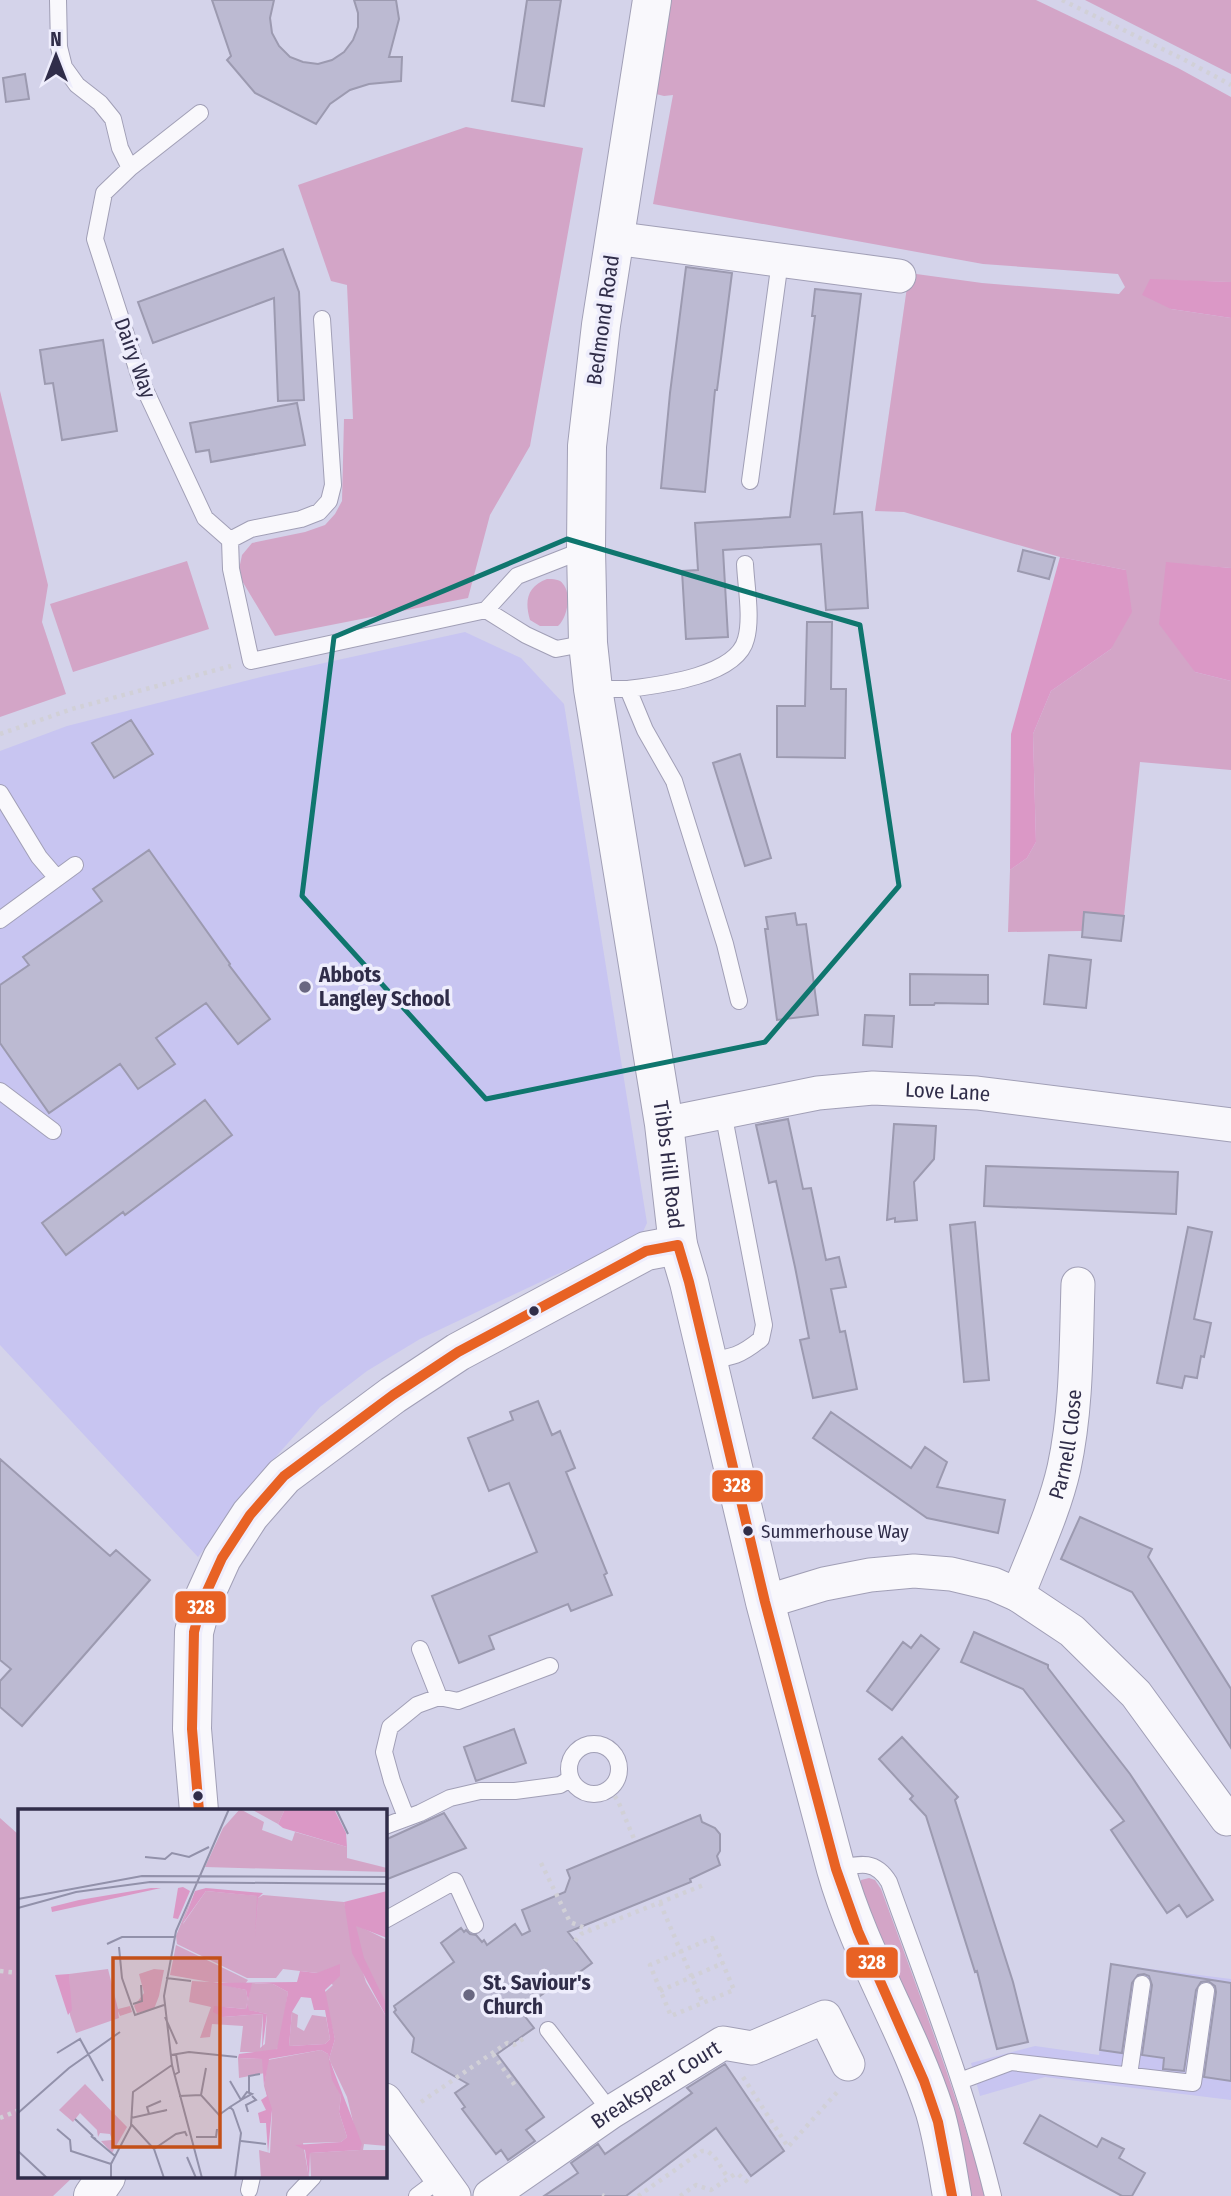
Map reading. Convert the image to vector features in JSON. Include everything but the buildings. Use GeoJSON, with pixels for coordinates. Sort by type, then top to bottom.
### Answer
{"type":"FeatureCollection","features":[{"type":"Feature","properties":{"kind":"street","name":"Bedmond Road"},"geometry":{"type":"LineString","coordinates":[[588,643],[587,446],[614,238],[652,0]]}},
{"type":"Feature","properties":{"kind":"street"},"geometry":{"type":"LineString","coordinates":[[614,238],[899,276]]}},
{"type":"Feature","properties":{"kind":"street","name":"Tibbs Hill Road"},"geometry":{"type":"LineString","coordinates":[[588,643],[611,689],[678,1245],[690,1282],[765,1602],[836,1869],[854,1925],[916,2061],[935,2114],[952,2196]]}},
{"type":"Feature","properties":{"kind":"street","name":"Love Lane"},"geometry":{"type":"LineString","coordinates":[[664,1124],[818,1093],[873,1088],[977,1093],[1231,1125]]}},
{"type":"Feature","properties":{"kind":"street"},"geometry":{"type":"LineString","coordinates":[[199,1809],[192,1729],[194,1632],[202,1602],[222,1558],[250,1515],[284,1476],[337,1434],[458,1352],[646,1251],[678,1245]]}},
{"type":"Feature","properties":{"kind":"street","name":"Parnell Close"},"geometry":{"type":"LineString","coordinates":[[1018,1595],[1049,1517],[1065,1458],[1074,1394],[1078,1284]]}},
{"type":"Feature","properties":{"kind":"street"},"geometry":{"type":"LineString","coordinates":[[765,1602],[824,1584],[870,1575],[914,1571],[951,1574],[993,1584],[1018,1595],[1072,1631],[1136,1694],[1227,1819],[1231,1816]]}},
{"type":"Feature","properties":{"kind":"street","name":"Breakspear Court"},"geometry":{"type":"LineString","coordinates":[[490,2196],[611,2112],[723,2042],[752,2048],[825,2017],[846,2061]]}},
{"type":"Feature","properties":{"kind":"street"},"geometry":{"type":"LineString","coordinates":[[388,2106],[437,2190]]}},
{"type":"Feature","properties":{"kind":"street"},"geometry":{"type":"LineString","coordinates":[[93,2196],[105,2178]]}},
{"type":"Feature","properties":{"kind":"lane"},"geometry":{"type":"LineString","coordinates":[[58,0],[59,47],[64,67],[77,85],[100,103],[113,119],[120,148],[130,167]]}},
{"type":"Feature","properties":{"kind":"lane","name":"Dairy Way"},"geometry":{"type":"LineString","coordinates":[[200,113],[130,167],[104,193],[95,239],[141,381],[205,518],[230,540]]}},
{"type":"Feature","properties":{"kind":"lane"},"geometry":{"type":"LineString","coordinates":[[750,481],[780,261]]}},
{"type":"Feature","properties":{"kind":"lane"},"geometry":{"type":"LineString","coordinates":[[322,318],[332,485],[329,500],[319,512],[302,519],[251,529],[230,540],[231,569],[251,661],[486,610],[517,576],[586,549]]}},
{"type":"Feature","properties":{"kind":"lane"},"geometry":{"type":"LineString","coordinates":[[611,689],[667,684],[703,675],[736,657],[746,642],[748,629],[745,564]]}},
{"type":"Feature","properties":{"kind":"lane"},"geometry":{"type":"LineString","coordinates":[[486,610],[526,635],[556,649],[588,643]]}},
{"type":"Feature","properties":{"kind":"lane"},"geometry":{"type":"LineString","coordinates":[[611,689],[645,730],[674,781],[725,944],[739,1001]]}},
{"type":"Feature","properties":{"kind":"lane"},"geometry":{"type":"LineString","coordinates":[[0,793],[39,857],[57,878]]}},
{"type":"Feature","properties":{"kind":"lane"},"geometry":{"type":"LineString","coordinates":[[0,919],[75,865]]}},
{"type":"Feature","properties":{"kind":"lane"},"geometry":{"type":"LineString","coordinates":[[0,1091],[53,1131]]}},
{"type":"Feature","properties":{"kind":"lane"},"geometry":{"type":"LineString","coordinates":[[707,1361],[735,1357],[746,1351],[761,1339],[764,1325],[723,1112]]}},
{"type":"Feature","properties":{"kind":"lane"},"geometry":{"type":"LineString","coordinates":[[420,1648],[439,1697]]}},
{"type":"Feature","properties":{"kind":"lane"},"geometry":{"type":"LineString","coordinates":[[407,1817],[384,1752],[390,1727],[416,1705],[439,1697],[458,1701],[550,1666]]}},
{"type":"Feature","properties":{"kind":"lane"},"geometry":{"type":"LineString","coordinates":[[592,1743],[611,1749],[619,1762],[620,1775],[614,1786],[604,1792],[590,1794],[578,1789],[570,1779],[569,1763],[577,1750],[592,1743]]}},
{"type":"Feature","properties":{"kind":"lane"},"geometry":{"type":"LineString","coordinates":[[387,1825],[450,1798],[480,1790],[515,1791],[560,1785],[570,1779]]}},
{"type":"Feature","properties":{"kind":"lane"},"geometry":{"type":"LineString","coordinates":[[836,1869],[858,1864],[878,1868],[889,1882],[961,2081],[993,2196]]}},
{"type":"Feature","properties":{"kind":"lane"},"geometry":{"type":"LineString","coordinates":[[387,1919],[455,1881],[475,1925]]}},
{"type":"Feature","properties":{"kind":"lane"},"geometry":{"type":"LineString","coordinates":[[1129,2075],[1142,1984]]}},
{"type":"Feature","properties":{"kind":"lane"},"geometry":{"type":"LineString","coordinates":[[961,2081],[1011,2062],[1192,2082],[1206,1991]]}},
{"type":"Feature","properties":{"kind":"lane"},"geometry":{"type":"LineString","coordinates":[[548,2030],[611,2112]]}},
{"type":"Feature","properties":{"kind":"lane"},"geometry":{"type":"LineString","coordinates":[[296,2196],[312,2178]]}},
{"type":"Feature","properties":{"kind":"path"},"geometry":{"type":"LineString","coordinates":[[1062,0],[1231,85]]}},
{"type":"Feature","properties":{"kind":"path"},"geometry":{"type":"LineString","coordinates":[[0,734],[72,709],[251,661]]}},
{"type":"Feature","properties":{"kind":"path"},"geometry":{"type":"LineString","coordinates":[[610,1789],[618,1801],[635,1842]]}},
{"type":"Feature","properties":{"kind":"path"},"geometry":{"type":"LineString","coordinates":[[541,1863],[570,1922],[591,1930]]}},
{"type":"Feature","properties":{"kind":"path"},"geometry":{"type":"LineString","coordinates":[[575,1941],[581,1934],[706,1884]]}},
{"type":"Feature","properties":{"kind":"path"},"geometry":{"type":"LineString","coordinates":[[660,1903],[703,2003]]}},
{"type":"Feature","properties":{"kind":"path"},"geometry":{"type":"LineString","coordinates":[[712,1938],[734,1990],[671,2016],[650,1965],[681,1952],[712,1938]]}},
{"type":"Feature","properties":{"kind":"path"},"geometry":{"type":"LineString","coordinates":[[660,1991],[723,1964]]}},
{"type":"Feature","properties":{"kind":"path"},"geometry":{"type":"LineString","coordinates":[[0,1972],[18,1973]]}},
{"type":"Feature","properties":{"kind":"path"},"geometry":{"type":"LineString","coordinates":[[388,2106],[493,2054],[506,2042],[514,2045],[533,2031],[548,2030]]}},
{"type":"Feature","properties":{"kind":"path"},"geometry":{"type":"LineString","coordinates":[[723,2042],[788,2147],[843,2086],[839,2073],[846,2061]]}},
{"type":"Feature","properties":{"kind":"path"},"geometry":{"type":"LineString","coordinates":[[493,2054],[516,2087]]}},
{"type":"Feature","properties":{"kind":"path"},"geometry":{"type":"LineString","coordinates":[[0,2118],[18,2110]]}},
{"type":"Feature","properties":{"kind":"path"},"geometry":{"type":"LineString","coordinates":[[638,2196],[702,2151],[714,2156],[728,2178]]}},
{"type":"Feature","properties":{"kind":"path"},"geometry":{"type":"LineString","coordinates":[[680,2196],[696,2185],[711,2190],[738,2174],[751,2185]]}},
{"type":"Feature","properties":{"kind":"highlighted area"},"geometry":{"type":"Polygon","coordinates":[[[567,539],[860,625],[899,886],[765,1042],[486,1099],[302,896],[334,637],[567,539]]]}},
{"type":"Feature","properties":{"kind":"shaded area"},"geometry":{"type":"Polygon","coordinates":[[[668,0],[1036,0],[1178,68],[1231,97],[1231,282],[1150,280],[1171,309],[1231,318],[1231,568],[1167,563],[1195,672],[1231,681],[1231,770],[1140,762],[1124,916],[1084,912],[1082,931],[1008,932],[1010,870],[1027,858],[1036,842],[1033,734],[1051,691],[1111,649],[1126,570],[1060,557],[904,512],[875,511],[909,273],[982,283],[1119,294],[1125,287],[1118,274],[983,264],[653,204],[673,95],[648,92],[668,0]]]}},
{"type":"Feature","properties":{"kind":"shaded area"},"geometry":{"type":"Polygon","coordinates":[[[1085,0],[1231,0],[1231,74],[1085,0]]]}},
{"type":"Feature","properties":{"kind":"shaded area"},"geometry":{"type":"Polygon","coordinates":[[[466,127],[583,148],[530,446],[490,515],[468,598],[275,636],[238,574],[242,555],[252,543],[305,532],[325,525],[335,514],[342,501],[344,419],[353,419],[347,285],[331,281],[298,185],[466,127]]]}},
{"type":"Feature","properties":{"kind":"shaded area"},"geometry":{"type":"Polygon","coordinates":[[[1150,279],[1231,282],[1231,318],[1171,309],[1142,295],[1150,279]]]}},
{"type":"Feature","properties":{"kind":"shaded area"},"geometry":{"type":"Polygon","coordinates":[[[0,391],[48,585],[42,622],[66,694],[0,717],[0,391]]]}},
{"type":"Feature","properties":{"kind":"shaded area"},"geometry":{"type":"Polygon","coordinates":[[[1060,557],[1126,570],[1132,612],[1111,649],[1051,691],[1033,734],[1036,842],[1027,858],[1010,870],[1011,734],[1060,557]]]}},
{"type":"Feature","properties":{"kind":"shaded area"},"geometry":{"type":"Polygon","coordinates":[[[187,561],[209,629],[73,672],[50,604],[187,561]]]}},
{"type":"Feature","properties":{"kind":"shaded area"},"geometry":{"type":"Polygon","coordinates":[[[1166,562],[1231,568],[1231,681],[1195,672],[1159,624],[1166,562]]]}},
{"type":"Feature","properties":{"kind":"shaded area"},"geometry":{"type":"Polygon","coordinates":[[[547,579],[560,581],[566,588],[566,612],[558,626],[540,626],[530,620],[528,613],[529,595],[535,586],[547,579]]]}},
{"type":"Feature","properties":{"kind":"shaded area","name":"Abbots Langley School"},"geometry":{"type":"Polygon","coordinates":[[[465,632],[521,658],[564,704],[647,1223],[640,1238],[420,1339],[367,1371],[320,1407],[257,1478],[198,1557],[0,1345],[0,751],[67,726],[265,676],[465,632]]]}},
{"type":"Feature","properties":{"kind":"shaded area"},"geometry":{"type":"Polygon","coordinates":[[[0,1818],[18,1834],[18,2178],[72,2178],[53,2196],[0,2196],[0,1818]]]}},
{"type":"Feature","properties":{"kind":"shaded area"},"geometry":{"type":"Polygon","coordinates":[[[861,1880],[875,1880],[881,1889],[923,2003],[986,2196],[965,2196],[878,1943],[860,1883],[861,1880]]]}},
{"type":"Feature","properties":{"kind":"shaded area"},"geometry":{"type":"Polygon","coordinates":[[[1111,1964],[1231,1979],[1231,2100],[1045,2077],[980,2096],[971,2063],[1035,2046],[1099,2055],[1111,1964]]]}},
{"type":"Feature","properties":{"kind":"transit line","name":"328"},"geometry":{"type":"LineString","coordinates":[[678,1245],[765,1602],[836,1869],[858,1931],[924,2081],[938,2122],[952,2196]]}},
{"type":"Feature","properties":{"kind":"transit line","name":"328"},"geometry":{"type":"LineString","coordinates":[[199,1809],[192,1729],[194,1632],[202,1602],[222,1558],[250,1515],[284,1476],[393,1395],[458,1352],[646,1251],[678,1245]]}},
{"type":"Feature","properties":{"kind":"place","name":"Abbots Langley School"},"geometry":{"type":"Point","coordinates":[305,987]}},
{"type":"Feature","properties":{"kind":"place","name":"Summerhouse Way"},"geometry":{"type":"Point","coordinates":[748,1531]}},
{"type":"Feature","properties":{"kind":"place","name":"St. Saviour's Church"},"geometry":{"type":"Point","coordinates":[469,1995]}}]}
